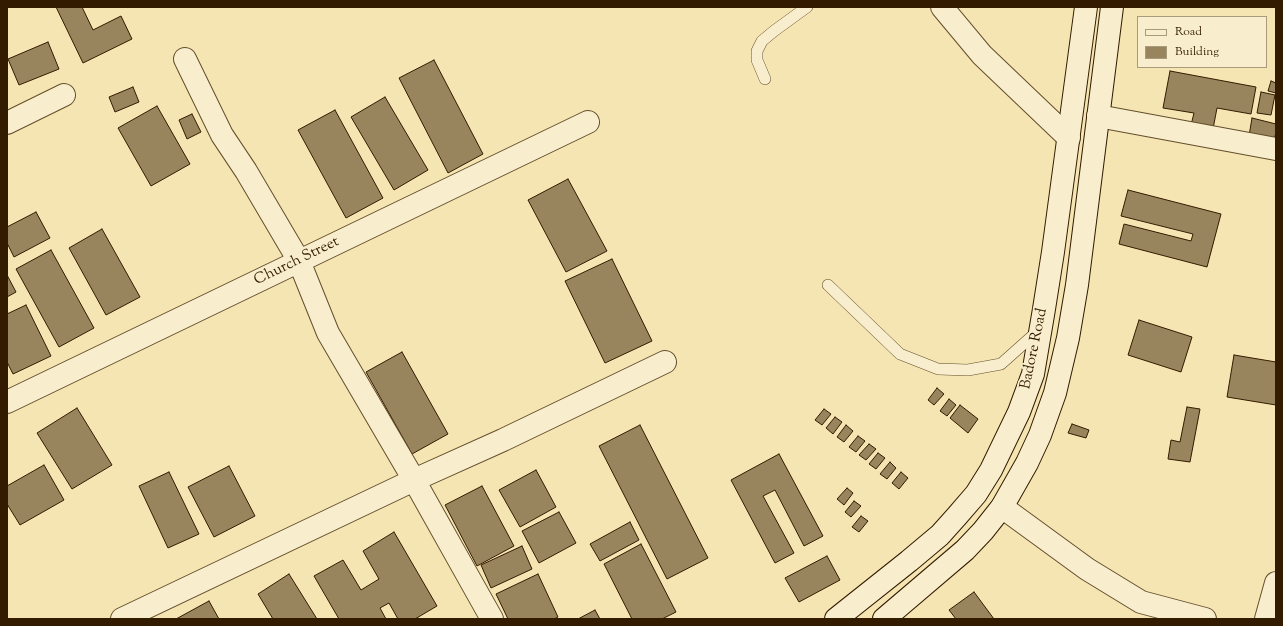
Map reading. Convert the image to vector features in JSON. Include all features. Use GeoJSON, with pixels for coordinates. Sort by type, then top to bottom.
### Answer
{"type":"FeatureCollection","features":[{"type":"Feature","properties":{"kind":"street"},"geometry":{"type":"LineString","coordinates":[[942,7],[982,55],[1069,138]]}},
{"type":"Feature","properties":{"kind":"street","name":"Badore Road"},"geometry":{"type":"LineString","coordinates":[[836,619],[940,535],[976,494],[1004,445],[1019,412],[1032,374],[1054,252],[1086,7]]}},
{"type":"Feature","properties":{"kind":"street","name":"Badore Road"},"geometry":{"type":"LineString","coordinates":[[884,619],[965,550],[1002,507],[1027,463],[1040,435],[1055,393],[1068,338],[1077,286],[1112,7]]}},
{"type":"Feature","properties":{"kind":"street"},"geometry":{"type":"LineString","coordinates":[[185,59],[222,135],[246,171],[299,261],[328,333],[414,480],[492,619]]}},
{"type":"Feature","properties":{"kind":"street"},"geometry":{"type":"LineString","coordinates":[[7,123],[64,95]]}},
{"type":"Feature","properties":{"kind":"street"},"geometry":{"type":"LineString","coordinates":[[1098,116],[1276,149]]}},
{"type":"Feature","properties":{"kind":"street","name":"Church Street"},"geometry":{"type":"LineString","coordinates":[[7,402],[588,122]]}},
{"type":"Feature","properties":{"kind":"street"},"geometry":{"type":"LineString","coordinates":[[122,619],[665,362]]}},
{"type":"Feature","properties":{"kind":"street"},"geometry":{"type":"LineString","coordinates":[[1002,507],[1087,569],[1141,602],[1205,619]]}},
{"type":"Feature","properties":{"kind":"street"},"geometry":{"type":"LineString","coordinates":[[1266,619],[1276,583]]}},
{"type":"Feature","properties":{"kind":"lane"},"geometry":{"type":"LineString","coordinates":[[764,79],[757,60],[757,51],[762,41],[807,7]]}},
{"type":"Feature","properties":{"kind":"lane"},"geometry":{"type":"LineString","coordinates":[[828,285],[900,354],[938,369],[968,370],[1001,364],[1041,328]]}},
{"type":"Feature","properties":{"kind":"building"},"geometry":{"type":"Polygon","coordinates":[[[56,7],[82,7],[93,30],[121,16],[132,39],[83,63],[56,7]]]}},
{"type":"Feature","properties":{"kind":"building"},"geometry":{"type":"Polygon","coordinates":[[[48,42],[59,69],[19,85],[8,59],[48,42]]]}},
{"type":"Feature","properties":{"kind":"building"},"geometry":{"type":"Polygon","coordinates":[[[434,60],[483,154],[448,173],[399,78],[434,60]]]}},
{"type":"Feature","properties":{"kind":"building"},"geometry":{"type":"Polygon","coordinates":[[[1170,71],[1256,87],[1251,114],[1217,108],[1213,129],[1191,125],[1194,113],[1163,108],[1170,71]]]}},
{"type":"Feature","properties":{"kind":"building"},"geometry":{"type":"Polygon","coordinates":[[[1271,81],[1276,83],[1276,93],[1268,91],[1271,81]]]}},
{"type":"Feature","properties":{"kind":"building"},"geometry":{"type":"Polygon","coordinates":[[[133,87],[139,102],[115,112],[109,97],[133,87]]]}},
{"type":"Feature","properties":{"kind":"building"},"geometry":{"type":"Polygon","coordinates":[[[1261,92],[1275,95],[1271,115],[1257,113],[1261,92]]]}},
{"type":"Feature","properties":{"kind":"building"},"geometry":{"type":"Polygon","coordinates":[[[385,97],[428,170],[394,190],[351,117],[385,97]]]}},
{"type":"Feature","properties":{"kind":"building"},"geometry":{"type":"Polygon","coordinates":[[[157,106],[190,164],[151,186],[118,128],[157,106]]]}},
{"type":"Feature","properties":{"kind":"building"},"geometry":{"type":"Polygon","coordinates":[[[335,110],[383,198],[346,218],[298,130],[335,110]]]}},
{"type":"Feature","properties":{"kind":"building"},"geometry":{"type":"Polygon","coordinates":[[[192,114],[201,132],[187,139],[179,120],[192,114]]]}},
{"type":"Feature","properties":{"kind":"building"},"geometry":{"type":"Polygon","coordinates":[[[1252,118],[1276,124],[1274,141],[1249,136],[1252,118]]]}},
{"type":"Feature","properties":{"kind":"building"},"geometry":{"type":"Polygon","coordinates":[[[568,179],[607,251],[566,272],[528,200],[568,179]]]}},
{"type":"Feature","properties":{"kind":"building"},"geometry":{"type":"Polygon","coordinates":[[[1128,190],[1221,214],[1207,267],[1119,244],[1124,224],[1191,241],[1193,234],[1121,216],[1128,190]]]}},
{"type":"Feature","properties":{"kind":"building"},"geometry":{"type":"Polygon","coordinates":[[[36,212],[50,238],[14,257],[7,243],[7,227],[36,212]]]}},
{"type":"Feature","properties":{"kind":"building"},"geometry":{"type":"Polygon","coordinates":[[[102,229],[140,297],[106,315],[69,248],[102,229]]]}},
{"type":"Feature","properties":{"kind":"building"},"geometry":{"type":"Polygon","coordinates":[[[51,250],[94,328],[59,347],[16,269],[51,250]]]}},
{"type":"Feature","properties":{"kind":"building"},"geometry":{"type":"Polygon","coordinates":[[[612,259],[652,341],[605,363],[565,281],[612,259]]]}},
{"type":"Feature","properties":{"kind":"building"},"geometry":{"type":"Polygon","coordinates":[[[7,275],[16,292],[7,297],[7,275]]]}},
{"type":"Feature","properties":{"kind":"building"},"geometry":{"type":"Polygon","coordinates":[[[26,305],[51,356],[13,374],[7,362],[7,314],[26,305]]]}},
{"type":"Feature","properties":{"kind":"building"},"geometry":{"type":"Polygon","coordinates":[[[1139,320],[1192,337],[1181,372],[1128,355],[1139,320]]]}},
{"type":"Feature","properties":{"kind":"building"},"geometry":{"type":"Polygon","coordinates":[[[402,352],[448,434],[412,454],[366,372],[402,352]]]}},
{"type":"Feature","properties":{"kind":"building"},"geometry":{"type":"Polygon","coordinates":[[[1234,355],[1276,362],[1276,405],[1227,397],[1234,355]]]}},
{"type":"Feature","properties":{"kind":"building"},"geometry":{"type":"Polygon","coordinates":[[[937,388],[944,394],[934,405],[928,400],[937,388]]]}},
{"type":"Feature","properties":{"kind":"building"},"geometry":{"type":"Polygon","coordinates":[[[949,399],[956,405],[947,416],[940,411],[949,399]]]}},
{"type":"Feature","properties":{"kind":"building"},"geometry":{"type":"Polygon","coordinates":[[[960,405],[978,419],[968,433],[950,418],[960,405]]]}},
{"type":"Feature","properties":{"kind":"building"},"geometry":{"type":"Polygon","coordinates":[[[1187,407],[1200,409],[1190,462],[1168,459],[1171,440],[1180,442],[1187,407]]]}},
{"type":"Feature","properties":{"kind":"building"},"geometry":{"type":"Polygon","coordinates":[[[77,408],[112,465],[72,489],[37,433],[77,408]]]}},
{"type":"Feature","properties":{"kind":"building"},"geometry":{"type":"Polygon","coordinates":[[[824,409],[831,414],[822,425],[815,420],[824,409]]]}},
{"type":"Feature","properties":{"kind":"building"},"geometry":{"type":"Polygon","coordinates":[[[835,417],[842,422],[833,434],[826,428],[835,417]]]}},
{"type":"Feature","properties":{"kind":"building"},"geometry":{"type":"Polygon","coordinates":[[[1072,424],[1089,430],[1086,438],[1068,433],[1072,424]]]}},
{"type":"Feature","properties":{"kind":"building"},"geometry":{"type":"Polygon","coordinates":[[[640,425],[708,558],[667,579],[599,446],[640,425]]]}},
{"type":"Feature","properties":{"kind":"building"},"geometry":{"type":"Polygon","coordinates":[[[846,425],[853,431],[844,442],[837,437],[846,425]]]}},
{"type":"Feature","properties":{"kind":"building"},"geometry":{"type":"Polygon","coordinates":[[[858,436],[865,441],[856,452],[849,447],[858,436]]]}},
{"type":"Feature","properties":{"kind":"building"},"geometry":{"type":"Polygon","coordinates":[[[869,444],[876,449],[866,460],[859,455],[869,444]]]}},
{"type":"Feature","properties":{"kind":"building"},"geometry":{"type":"Polygon","coordinates":[[[878,453],[885,458],[876,469],[869,464],[878,453]]]}},
{"type":"Feature","properties":{"kind":"building"},"geometry":{"type":"Polygon","coordinates":[[[779,454],[823,536],[804,546],[775,490],[763,496],[794,553],[775,563],[731,480],[779,454]]]}},
{"type":"Feature","properties":{"kind":"building"},"geometry":{"type":"Polygon","coordinates":[[[890,462],[896,468],[887,479],[880,474],[890,462]]]}},
{"type":"Feature","properties":{"kind":"building"},"geometry":{"type":"Polygon","coordinates":[[[44,465],[64,500],[20,525],[7,504],[7,486],[44,465]]]}},
{"type":"Feature","properties":{"kind":"building"},"geometry":{"type":"Polygon","coordinates":[[[229,466],[255,516],[214,537],[188,487],[229,466]]]}},
{"type":"Feature","properties":{"kind":"building"},"geometry":{"type":"Polygon","coordinates":[[[536,470],[556,507],[520,527],[499,490],[536,470]]]}},
{"type":"Feature","properties":{"kind":"building"},"geometry":{"type":"Polygon","coordinates":[[[169,472],[199,534],[168,548],[139,486],[169,472]]]}},
{"type":"Feature","properties":{"kind":"building"},"geometry":{"type":"Polygon","coordinates":[[[901,472],[908,478],[899,489],[892,483],[901,472]]]}},
{"type":"Feature","properties":{"kind":"building"},"geometry":{"type":"Polygon","coordinates":[[[482,486],[514,546],[477,566],[445,505],[482,486]]]}},
{"type":"Feature","properties":{"kind":"building"},"geometry":{"type":"Polygon","coordinates":[[[847,488],[853,493],[844,505],[837,499],[847,488]]]}},
{"type":"Feature","properties":{"kind":"building"},"geometry":{"type":"Polygon","coordinates":[[[854,501],[861,506],[851,517],[845,512],[854,501]]]}},
{"type":"Feature","properties":{"kind":"building"},"geometry":{"type":"Polygon","coordinates":[[[559,512],[576,543],[539,563],[522,531],[559,512]]]}},
{"type":"Feature","properties":{"kind":"building"},"geometry":{"type":"Polygon","coordinates":[[[861,516],[868,521],[859,532],[852,527],[861,516]]]}},
{"type":"Feature","properties":{"kind":"building"},"geometry":{"type":"Polygon","coordinates":[[[630,522],[639,540],[600,561],[590,544],[630,522]]]}},
{"type":"Feature","properties":{"kind":"building"},"geometry":{"type":"Polygon","coordinates":[[[394,532],[437,606],[415,619],[398,619],[389,603],[380,608],[386,619],[339,619],[314,576],[343,560],[361,590],[379,579],[363,551],[394,532]]]}},
{"type":"Feature","properties":{"kind":"building"},"geometry":{"type":"Polygon","coordinates":[[[641,544],[676,612],[662,619],[632,619],[604,564],[641,544]]]}},
{"type":"Feature","properties":{"kind":"building"},"geometry":{"type":"Polygon","coordinates":[[[522,546],[532,569],[491,588],[481,565],[522,546]]]}},
{"type":"Feature","properties":{"kind":"building"},"geometry":{"type":"Polygon","coordinates":[[[827,556],[840,580],[799,602],[785,578],[827,556]]]}},
{"type":"Feature","properties":{"kind":"building"},"geometry":{"type":"Polygon","coordinates":[[[289,574],[317,619],[273,619],[258,594],[289,574]]]}},
{"type":"Feature","properties":{"kind":"building"},"geometry":{"type":"Polygon","coordinates":[[[538,574],[558,617],[554,619],[508,619],[496,594],[538,574]]]}},
{"type":"Feature","properties":{"kind":"building"},"geometry":{"type":"Polygon","coordinates":[[[974,592],[994,619],[956,619],[949,610],[974,592]]]}},
{"type":"Feature","properties":{"kind":"building"},"geometry":{"type":"Polygon","coordinates":[[[209,601],[219,619],[176,619],[209,601]]]}},
{"type":"Feature","properties":{"kind":"building"},"geometry":{"type":"Polygon","coordinates":[[[595,610],[600,619],[578,619],[595,610]]]}}]}
